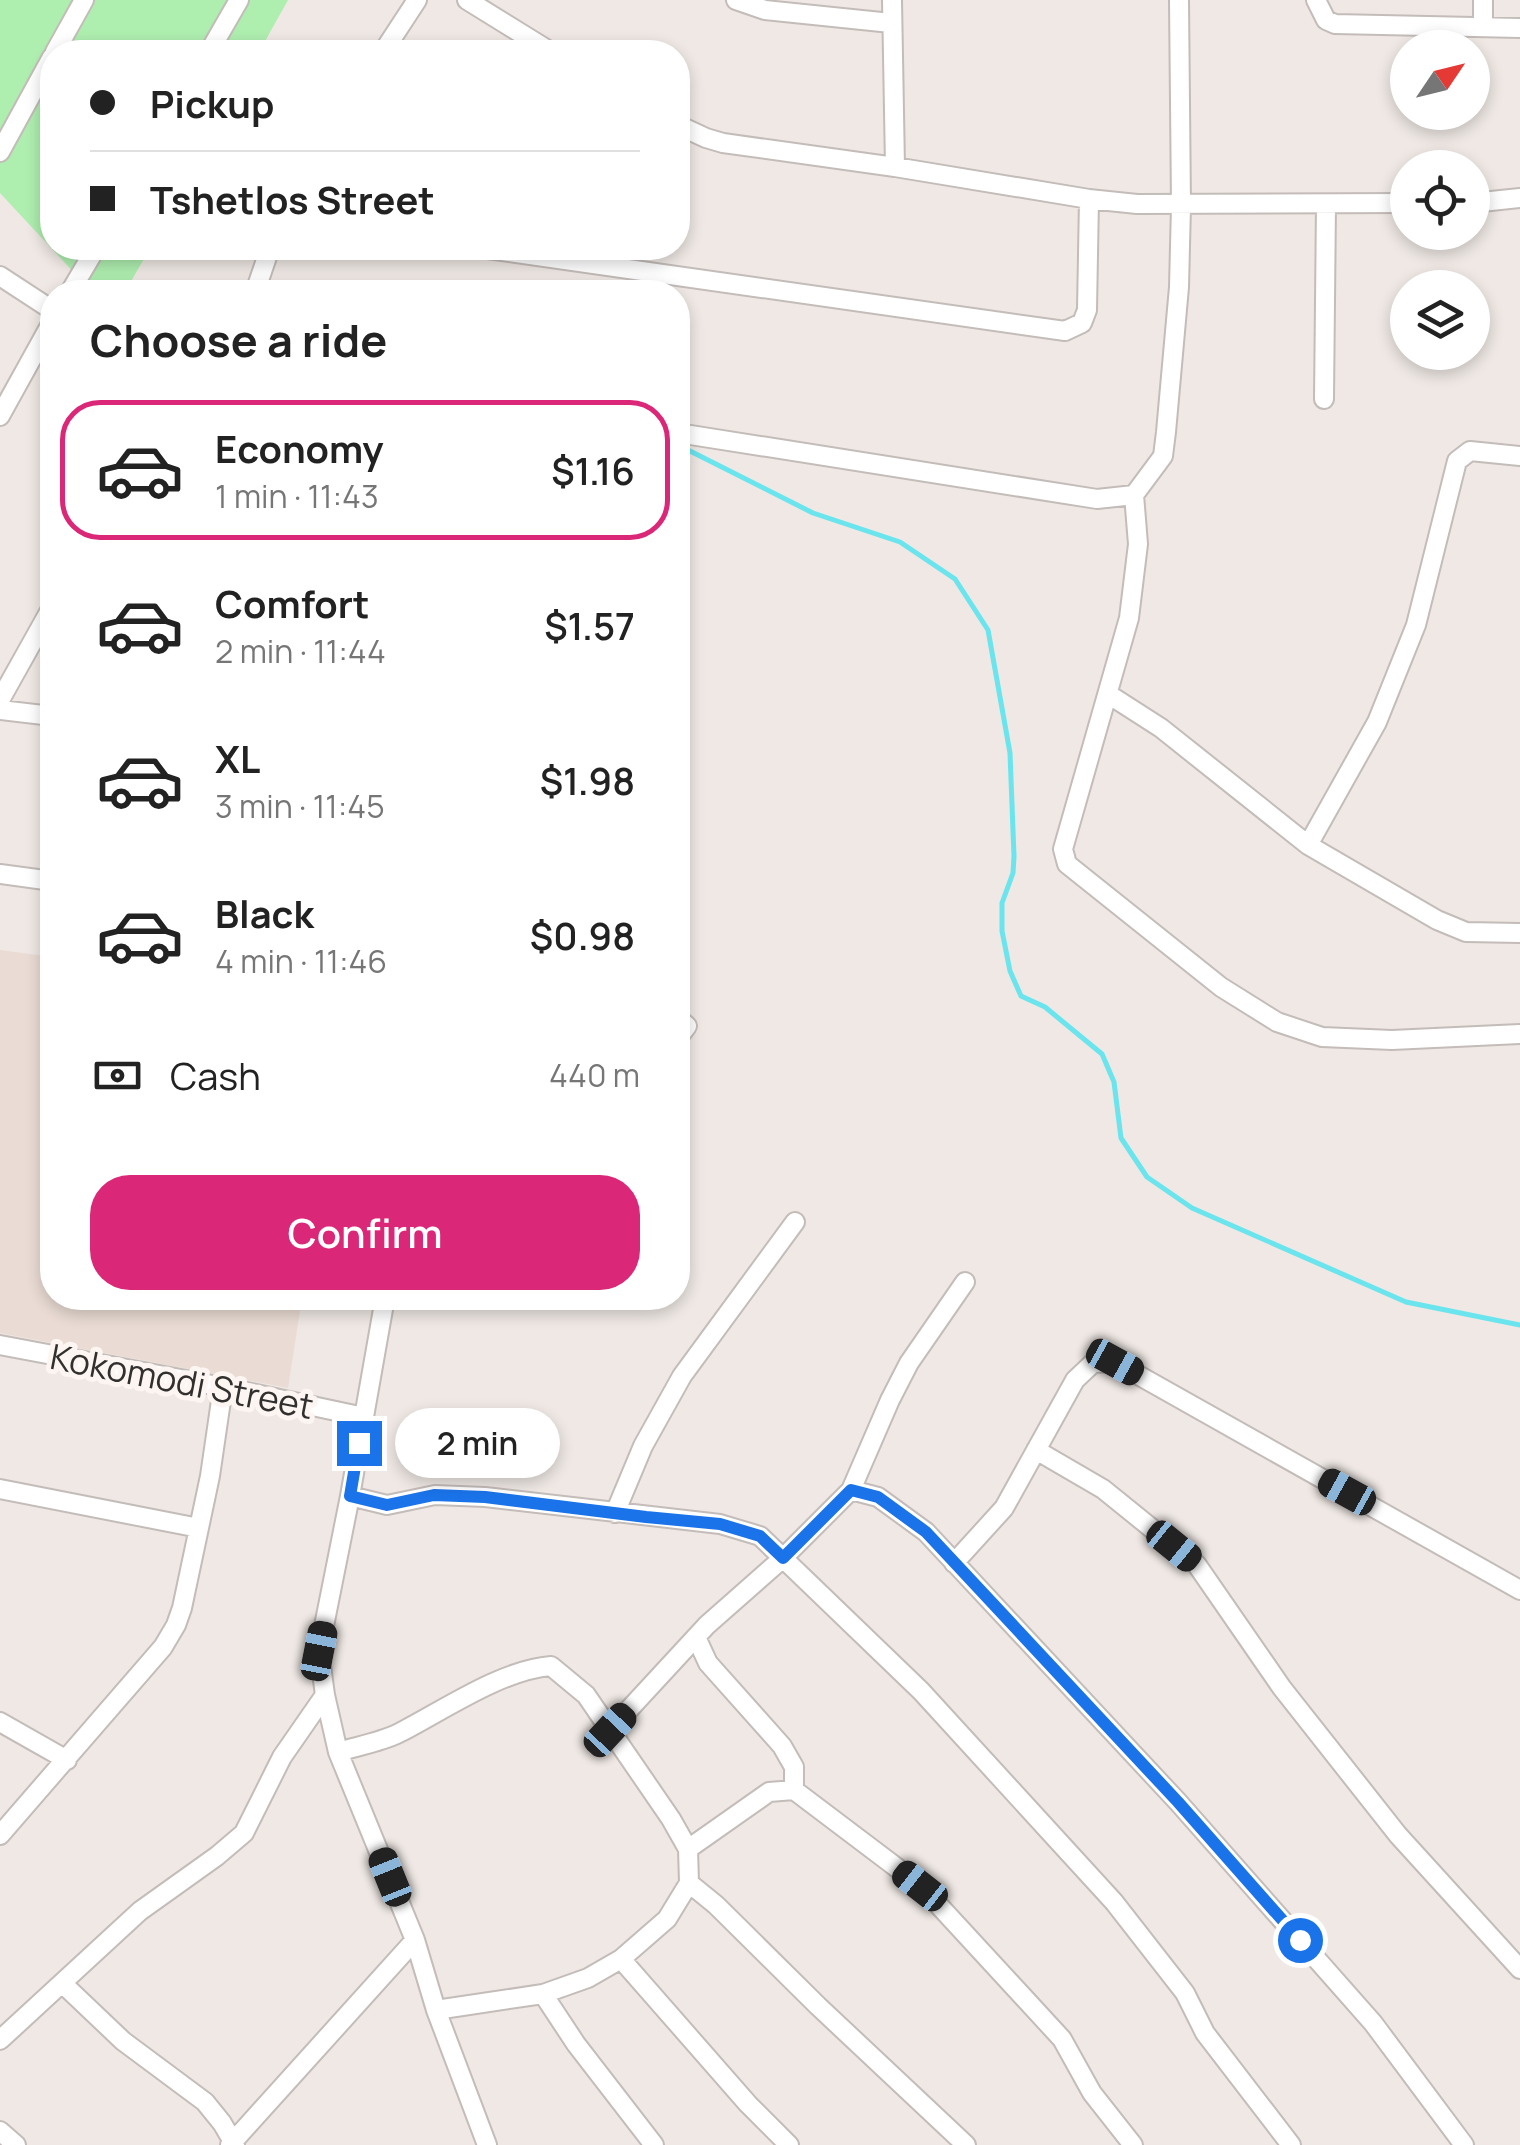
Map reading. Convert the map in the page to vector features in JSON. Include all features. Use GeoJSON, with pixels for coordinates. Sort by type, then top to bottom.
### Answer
{"type":"FeatureCollection","features":[{"type":"Feature","properties":{"kind":"street"},"geometry":{"type":"LineString","coordinates":[[62,40],[84,0]]}},
{"type":"Feature","properties":{"kind":"street"},"geometry":{"type":"LineString","coordinates":[[216,40],[239,0]]}},
{"type":"Feature","properties":{"kind":"street"},"geometry":{"type":"LineString","coordinates":[[391,40],[416,0]]}},
{"type":"Feature","properties":{"kind":"street"},"geometry":{"type":"LineString","coordinates":[[468,0],[532,40]]}},
{"type":"Feature","properties":{"kind":"street"},"geometry":{"type":"LineString","coordinates":[[736,0],[765,10],[891,23]]}},
{"type":"Feature","properties":{"kind":"street"},"geometry":{"type":"LineString","coordinates":[[892,0],[895,168]]}},
{"type":"Feature","properties":{"kind":"street"},"geometry":{"type":"LineString","coordinates":[[1180,0],[1179,286],[1163,456],[1134,495],[1138,544],[1129,618],[1063,849],[1067,864],[1221,988],[1277,1022],[1322,1037],[1392,1040],[1520,1034]]}},
{"type":"Feature","properties":{"kind":"street"},"geometry":{"type":"LineString","coordinates":[[1316,0],[1326,20],[1335,24],[1520,28]]}},
{"type":"Feature","properties":{"kind":"street"},"geometry":{"type":"LineString","coordinates":[[1483,0],[1483,27]]}},
{"type":"Feature","properties":{"kind":"street"},"geometry":{"type":"LineString","coordinates":[[0,152],[40,80]]}},
{"type":"Feature","properties":{"kind":"street"},"geometry":{"type":"LineString","coordinates":[[690,131],[722,142],[1088,199],[1181,206],[1390,204]]}},
{"type":"Feature","properties":{"kind":"street"},"geometry":{"type":"LineString","coordinates":[[1490,201],[1520,198]]}},
{"type":"Feature","properties":{"kind":"street"},"geometry":{"type":"LineString","coordinates":[[690,286],[1065,331],[1082,323],[1087,310],[1088,199]]}},
{"type":"Feature","properties":{"kind":"street"},"geometry":{"type":"LineString","coordinates":[[1324,399],[1326,204]]}},
{"type":"Feature","properties":{"kind":"street"},"geometry":{"type":"LineString","coordinates":[[544,260],[651,280]]}},
{"type":"Feature","properties":{"kind":"street"},"geometry":{"type":"LineString","coordinates":[[0,276],[40,301]]}},
{"type":"Feature","properties":{"kind":"street"},"geometry":{"type":"LineString","coordinates":[[0,416],[40,344]]}},
{"type":"Feature","properties":{"kind":"street"},"geometry":{"type":"LineString","coordinates":[[690,434],[1097,499],[1134,495]]}},
{"type":"Feature","properties":{"kind":"street"},"geometry":{"type":"LineString","coordinates":[[1308,845],[1377,722],[1409,641],[1457,461],[1470,451],[1520,456]]}},
{"type":"Feature","properties":{"kind":"street"},"geometry":{"type":"LineString","coordinates":[[0,700],[40,628]]}},
{"type":"Feature","properties":{"kind":"street"},"geometry":{"type":"LineString","coordinates":[[1108,694],[1161,728],[1308,845],[1437,920],[1466,932],[1520,933]]}},
{"type":"Feature","properties":{"kind":"street"},"geometry":{"type":"LineString","coordinates":[[0,710],[40,715]]}},
{"type":"Feature","properties":{"kind":"street"},"geometry":{"type":"LineString","coordinates":[[0,874],[40,879]]}},
{"type":"Feature","properties":{"kind":"street"},"geometry":{"type":"LineString","coordinates":[[615,1513],[644,1446],[682,1376],[795,1222]]}},
{"type":"Feature","properties":{"kind":"street"},"geometry":{"type":"LineString","coordinates":[[610,1730],[696,1636],[851,1490],[909,1363],[965,1282]]}},
{"type":"Feature","properties":{"kind":"street"},"geometry":{"type":"LineString","coordinates":[[382,1310],[319,1651],[338,1752],[415,1940],[436,2010],[486,2145]]}},
{"type":"Feature","properties":{"kind":"street","name":"Kokomodi Street"},"geometry":{"type":"LineString","coordinates":[[0,1346],[364,1417]]}},
{"type":"Feature","properties":{"kind":"street"},"geometry":{"type":"LineString","coordinates":[[954,1562],[1004,1508],[1075,1380],[1093,1363],[1115,1362],[1520,1590]]}},
{"type":"Feature","properties":{"kind":"street"},"geometry":{"type":"LineString","coordinates":[[0,1835],[170,1636],[182,1608],[210,1476],[222,1387]]}},
{"type":"Feature","properties":{"kind":"street"},"geometry":{"type":"LineString","coordinates":[[1036,1450],[1103,1489],[1197,1565],[1282,1688],[1398,1835],[1520,1969]]}},
{"type":"Feature","properties":{"kind":"street"},"geometry":{"type":"LineString","coordinates":[[0,1489],[199,1528]]}},
{"type":"Feature","properties":{"kind":"street"},"geometry":{"type":"LineString","coordinates":[[851,1490],[878,1497],[926,1532],[1178,1802],[1374,2022],[1464,2145]]}},
{"type":"Feature","properties":{"kind":"street"},"geometry":{"type":"LineString","coordinates":[[350,1496],[387,1505],[434,1495],[485,1497],[720,1524],[760,1536],[921,1692],[1114,1902],[1185,1993],[1204,2033],[1291,2145]]}},
{"type":"Feature","properties":{"kind":"street"},"geometry":{"type":"LineString","coordinates":[[696,1636],[708,1663],[782,1746],[794,1767],[794,1790]]}},
{"type":"Feature","properties":{"kind":"street"},"geometry":{"type":"LineString","coordinates":[[338,1752],[396,1735],[438,1710],[529,1668],[551,1666],[586,1696],[688,1849],[689,1882],[667,1919],[621,1959],[588,1978],[543,1994],[436,2010]]}},
{"type":"Feature","properties":{"kind":"street"},"geometry":{"type":"LineString","coordinates":[[0,2040],[140,1911],[244,1833],[282,1757],[325,1695]]}},
{"type":"Feature","properties":{"kind":"street"},"geometry":{"type":"LineString","coordinates":[[0,1722],[67,1760]]}},
{"type":"Feature","properties":{"kind":"street"},"geometry":{"type":"LineString","coordinates":[[688,1849],[769,1792],[794,1790],[920,1886],[1062,2039],[1092,2093],[1134,2145]]}},
{"type":"Feature","properties":{"kind":"street"},"geometry":{"type":"LineString","coordinates":[[689,1882],[966,2145]]}},
{"type":"Feature","properties":{"kind":"street"},"geometry":{"type":"LineString","coordinates":[[62,1984],[124,2041],[206,2102],[222,2122],[232,2144],[415,1940]]}},
{"type":"Feature","properties":{"kind":"street"},"geometry":{"type":"LineString","coordinates":[[621,1959],[789,2145]]}},
{"type":"Feature","properties":{"kind":"street"},"geometry":{"type":"LineString","coordinates":[[543,1994],[576,2044],[654,2145]]}},
{"type":"Feature","properties":{"kind":"street"},"geometry":{"type":"LineString","coordinates":[[0,2131],[16,2145]]}},
{"type":"Feature","properties":{"kind":"shaded area"},"geometry":{"type":"Polygon","coordinates":[[[0,950],[40,955],[40,1310],[300,1310],[288,1388],[0,1333],[0,950]]]}},
{"type":"Feature","properties":{"kind":"green space"},"geometry":{"type":"Polygon","coordinates":[[[0,0],[288,0],[266,40],[40,40],[40,236],[0,193],[0,0]]]}},
{"type":"Feature","properties":{"kind":"green space"},"geometry":{"type":"Polygon","coordinates":[[[62,260],[143,260],[132,280],[81,280],[62,260]]]}},
{"type":"Feature","properties":{"kind":"waterway"},"geometry":{"type":"LineString","coordinates":[[690,451],[813,513],[900,542],[955,579],[988,630],[1010,753],[1014,856],[1013,873],[1002,903],[1002,931],[1010,971],[1021,996],[1045,1007],[1102,1054],[1114,1082],[1121,1138],[1147,1177],[1192,1208],[1406,1302],[1520,1325]]}},
{"type":"Feature","properties":{"kind":"route"},"geometry":{"type":"LineString","coordinates":[[359,1443],[350,1496],[387,1505],[434,1495],[485,1497],[720,1524],[760,1536],[783,1558],[851,1490],[878,1497],[926,1532],[1178,1802],[1300,1940]]}}]}
